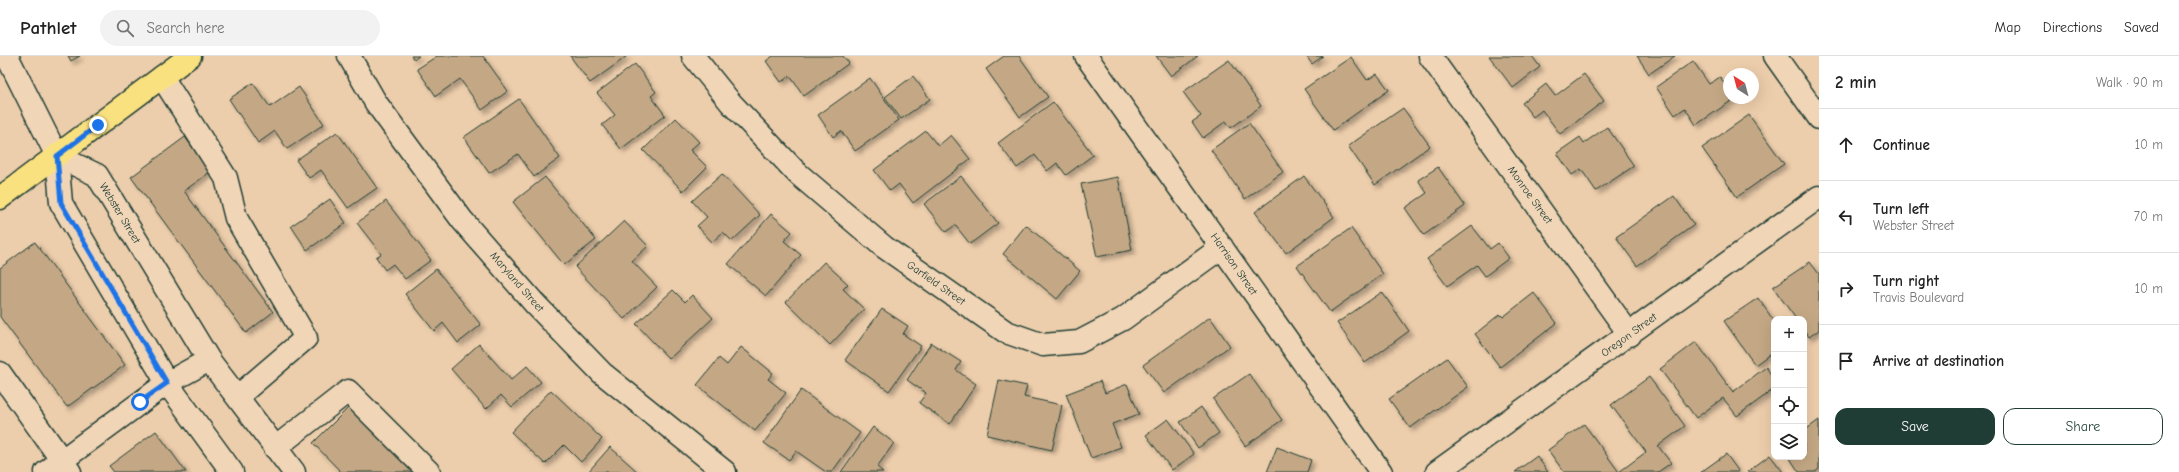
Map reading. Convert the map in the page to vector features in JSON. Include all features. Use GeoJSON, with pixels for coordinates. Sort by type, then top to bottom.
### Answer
{"type":"FeatureCollection","features":[{"type":"Feature","properties":{"kind":"main road"},"geometry":{"type":"LineString","coordinates":[[0,198],[190,56]]}},
{"type":"Feature","properties":{"kind":"street"},"geometry":{"type":"LineString","coordinates":[[7,56],[57,156],[61,203],[167,383],[232,472]]}},
{"type":"Feature","properties":{"kind":"street","name":"Maryland Street"},"geometry":{"type":"LineString","coordinates":[[349,56],[376,103],[462,220],[535,304],[602,373],[725,472]]}},
{"type":"Feature","properties":{"kind":"street","name":"Garfield Street"},"geometry":{"type":"LineString","coordinates":[[693,56],[731,102],[797,173],[884,247],[1006,332],[1043,345],[1080,342],[1123,319],[1222,247]]}},
{"type":"Feature","properties":{"kind":"street","name":"Harrison Street"},"geometry":{"type":"LineString","coordinates":[[1086,56],[1381,472]]}},
{"type":"Feature","properties":{"kind":"street","name":"Monroe Street"},"geometry":{"type":"LineString","coordinates":[[1430,56],[1630,335]]}},
{"type":"Feature","properties":{"kind":"street"},"geometry":{"type":"LineString","coordinates":[[1774,56],[1819,118]]}},
{"type":"Feature","properties":{"kind":"street"},"geometry":{"type":"LineString","coordinates":[[162,77],[226,178],[236,218],[306,338],[236,397]]}},
{"type":"Feature","properties":{"kind":"street","name":"Webster Street"},"geometry":{"type":"LineString","coordinates":[[57,156],[97,175],[209,360],[294,472]]}},
{"type":"Feature","properties":{"kind":"street","name":"Oregon Street"},"geometry":{"type":"LineString","coordinates":[[1437,472],[1630,335],[1819,197]]}},
{"type":"Feature","properties":{"kind":"street"},"geometry":{"type":"LineString","coordinates":[[0,373],[59,468],[167,383],[209,360]]}},
{"type":"Feature","properties":{"kind":"street"},"geometry":{"type":"LineString","coordinates":[[275,448],[348,390],[429,472]]}},
{"type":"Feature","properties":{"kind":"building"},"geometry":{"type":"Polygon","coordinates":[[[68,56],[80,56],[71,61],[68,56]]]}},
{"type":"Feature","properties":{"kind":"building"},"geometry":{"type":"Polygon","coordinates":[[[411,56],[419,56],[414,60],[411,56]]]}},
{"type":"Feature","properties":{"kind":"building"},"geometry":{"type":"Polygon","coordinates":[[[437,56],[483,56],[508,91],[482,110],[460,79],[436,96],[417,69],[437,56]]]}},
{"type":"Feature","properties":{"kind":"building"},"geometry":{"type":"Polygon","coordinates":[[[570,56],[626,56],[626,57],[590,83],[570,56]]]}},
{"type":"Feature","properties":{"kind":"building"},"geometry":{"type":"Polygon","coordinates":[[[773,56],[843,56],[849,63],[804,96],[790,76],[781,82],[766,61],[773,56]]]}},
{"type":"Feature","properties":{"kind":"building"},"geometry":{"type":"Polygon","coordinates":[[[1004,56],[1019,56],[1048,97],[1020,117],[986,69],[1004,56]]]}},
{"type":"Feature","properties":{"kind":"building"},"geometry":{"type":"Polygon","coordinates":[[[1156,56],[1198,56],[1171,76],[1156,56]]]}},
{"type":"Feature","properties":{"kind":"building"},"geometry":{"type":"Polygon","coordinates":[[[1306,56],[1323,56],[1312,64],[1306,56]]]}},
{"type":"Feature","properties":{"kind":"building"},"geometry":{"type":"Polygon","coordinates":[[[1489,56],[1532,56],[1540,67],[1513,88],[1489,56]]]}},
{"type":"Feature","properties":{"kind":"building"},"geometry":{"type":"Polygon","coordinates":[[[1637,56],[1675,56],[1649,74],[1637,56]]]}},
{"type":"Feature","properties":{"kind":"building"},"geometry":{"type":"Polygon","coordinates":[[[1351,57],[1367,80],[1377,74],[1389,90],[1333,130],[1304,89],[1351,57]]]}},
{"type":"Feature","properties":{"kind":"building"},"geometry":{"type":"Polygon","coordinates":[[[1229,60],[1261,106],[1231,128],[1226,121],[1203,138],[1192,122],[1201,116],[1183,92],[1229,60]]]}},
{"type":"Feature","properties":{"kind":"building"},"geometry":{"type":"Polygon","coordinates":[[[1693,61],[1709,84],[1720,77],[1723,82],[1723,104],[1727,104],[1696,125],[1685,108],[1675,115],[1656,87],[1693,61]]]}},
{"type":"Feature","properties":{"kind":"building"},"geometry":{"type":"Polygon","coordinates":[[[635,64],[656,92],[651,96],[665,115],[621,149],[602,125],[615,115],[597,93],[635,64]]]}},
{"type":"Feature","properties":{"kind":"building"},"geometry":{"type":"Polygon","coordinates":[[[1584,74],[1604,101],[1560,134],[1542,110],[1533,117],[1522,103],[1546,84],[1555,96],[1584,74]]]}},
{"type":"Feature","properties":{"kind":"building"},"geometry":{"type":"Polygon","coordinates":[[[913,76],[930,99],[901,119],[885,97],[913,76]]]}},
{"type":"Feature","properties":{"kind":"building"},"geometry":{"type":"Polygon","coordinates":[[[870,78],[899,120],[855,151],[841,131],[833,137],[818,115],[870,78]]]}},
{"type":"Feature","properties":{"kind":"building"},"geometry":{"type":"Polygon","coordinates":[[[253,83],[270,107],[299,87],[324,124],[287,149],[275,131],[258,143],[229,99],[253,83]]]}},
{"type":"Feature","properties":{"kind":"building"},"geometry":{"type":"Polygon","coordinates":[[[519,99],[560,158],[534,177],[518,154],[489,173],[464,137],[519,99]]]}},
{"type":"Feature","properties":{"kind":"building"},"geometry":{"type":"Polygon","coordinates":[[[1053,102],[1093,155],[1066,175],[1057,163],[1047,171],[1035,155],[1017,168],[998,143],[1053,102]]]}},
{"type":"Feature","properties":{"kind":"building"},"geometry":{"type":"Polygon","coordinates":[[[1403,108],[1430,146],[1375,185],[1348,146],[1403,108]]]}},
{"type":"Feature","properties":{"kind":"building"},"geometry":{"type":"Polygon","coordinates":[[[1749,115],[1784,164],[1737,197],[1702,148],[1749,115]]]}},
{"type":"Feature","properties":{"kind":"building"},"geometry":{"type":"Polygon","coordinates":[[[676,118],[699,142],[690,150],[707,167],[683,191],[643,150],[676,118]]]}},
{"type":"Feature","properties":{"kind":"building"},"geometry":{"type":"Polygon","coordinates":[[[1249,123],[1283,172],[1245,199],[1211,150],[1249,123]]]}},
{"type":"Feature","properties":{"kind":"building"},"geometry":{"type":"Polygon","coordinates":[[[1607,127],[1634,166],[1596,191],[1581,169],[1572,175],[1557,153],[1580,137],[1584,143],[1607,127]]]}},
{"type":"Feature","properties":{"kind":"building"},"geometry":{"type":"Polygon","coordinates":[[[926,131],[938,146],[951,135],[970,159],[913,203],[899,184],[890,191],[874,170],[926,131]]]}},
{"type":"Feature","properties":{"kind":"building"},"geometry":{"type":"Polygon","coordinates":[[[337,132],[377,188],[348,208],[321,170],[309,178],[296,160],[337,132]]]}},
{"type":"Feature","properties":{"kind":"building"},"geometry":{"type":"Polygon","coordinates":[[[185,137],[210,172],[184,191],[273,312],[246,333],[131,177],[185,137]]]}},
{"type":"Feature","properties":{"kind":"building"},"geometry":{"type":"Polygon","coordinates":[[[1438,167],[1465,206],[1424,235],[1405,208],[1427,193],[1418,180],[1438,167]]]}},
{"type":"Feature","properties":{"kind":"building"},"geometry":{"type":"Polygon","coordinates":[[[722,174],[760,215],[732,241],[723,232],[712,242],[697,226],[707,217],[692,201],[722,174]]]}},
{"type":"Feature","properties":{"kind":"building"},"geometry":{"type":"Polygon","coordinates":[[[961,176],[998,223],[970,244],[955,225],[946,232],[924,204],[961,176]]]}},
{"type":"Feature","properties":{"kind":"building"},"geometry":{"type":"Polygon","coordinates":[[[1304,176],[1334,217],[1286,253],[1255,212],[1304,176]]]}},
{"type":"Feature","properties":{"kind":"building"},"geometry":{"type":"Polygon","coordinates":[[[545,177],[596,240],[564,265],[513,202],[545,177]]]}},
{"type":"Feature","properties":{"kind":"building"},"geometry":{"type":"Polygon","coordinates":[[[1118,177],[1132,250],[1097,257],[1081,184],[1118,177]]]}},
{"type":"Feature","properties":{"kind":"building"},"geometry":{"type":"Polygon","coordinates":[[[1674,196],[1694,225],[1637,266],[1616,237],[1674,196]]]}},
{"type":"Feature","properties":{"kind":"building"},"geometry":{"type":"Polygon","coordinates":[[[330,199],[346,223],[307,250],[291,226],[330,199]]]}},
{"type":"Feature","properties":{"kind":"building"},"geometry":{"type":"Polygon","coordinates":[[[386,201],[431,260],[405,279],[393,264],[385,270],[376,257],[381,254],[357,223],[386,201]]]}},
{"type":"Feature","properties":{"kind":"building"},"geometry":{"type":"Polygon","coordinates":[[[771,214],[792,232],[784,241],[801,255],[766,296],[728,264],[771,214]]]}},
{"type":"Feature","properties":{"kind":"building"},"geometry":{"type":"Polygon","coordinates":[[[624,221],[648,246],[632,261],[657,287],[624,319],[575,267],[624,221]]]}},
{"type":"Feature","properties":{"kind":"building"},"geometry":{"type":"Polygon","coordinates":[[[1026,225],[1080,271],[1057,299],[1003,254],[1026,225]]]}},
{"type":"Feature","properties":{"kind":"building"},"geometry":{"type":"Polygon","coordinates":[[[1472,226],[1490,249],[1498,243],[1509,258],[1485,276],[1477,265],[1447,286],[1427,259],[1472,226]]]}},
{"type":"Feature","properties":{"kind":"building"},"geometry":{"type":"Polygon","coordinates":[[[1351,228],[1383,274],[1330,312],[1297,266],[1351,228]]]}},
{"type":"Feature","properties":{"kind":"building"},"geometry":{"type":"Polygon","coordinates":[[[35,242],[125,365],[67,407],[0,317],[0,268],[35,242]]]}},
{"type":"Feature","properties":{"kind":"building"},"geometry":{"type":"Polygon","coordinates":[[[824,262],[848,284],[843,289],[864,309],[830,345],[786,302],[824,262]]]}},
{"type":"Feature","properties":{"kind":"building"},"geometry":{"type":"Polygon","coordinates":[[[1810,262],[1819,274],[1819,330],[1809,337],[1807,334],[1807,316],[1794,316],[1773,287],[1810,262]]]}},
{"type":"Feature","properties":{"kind":"building"},"geometry":{"type":"Polygon","coordinates":[[[436,269],[481,325],[458,343],[443,323],[434,331],[405,294],[436,269]]]}},
{"type":"Feature","properties":{"kind":"building"},"geometry":{"type":"Polygon","coordinates":[[[673,290],[685,302],[692,295],[713,318],[669,359],[636,324],[673,290]]]}},
{"type":"Feature","properties":{"kind":"building"},"geometry":{"type":"Polygon","coordinates":[[[1382,292],[1409,331],[1365,363],[1337,323],[1382,292]]]}},
{"type":"Feature","properties":{"kind":"building"},"geometry":{"type":"Polygon","coordinates":[[[1534,293],[1557,323],[1500,367],[1475,334],[1500,314],[1503,317],[1534,293]]]}},
{"type":"Feature","properties":{"kind":"building"},"geometry":{"type":"Polygon","coordinates":[[[1758,298],[1771,317],[1771,353],[1755,365],[1724,321],[1758,298]]]}},
{"type":"Feature","properties":{"kind":"building"},"geometry":{"type":"Polygon","coordinates":[[[882,309],[908,326],[903,334],[921,346],[889,391],[845,360],[882,309]]]}},
{"type":"Feature","properties":{"kind":"building"},"geometry":{"type":"Polygon","coordinates":[[[1210,317],[1230,346],[1164,393],[1143,365],[1210,317]]]}},
{"type":"Feature","properties":{"kind":"building"},"geometry":{"type":"Polygon","coordinates":[[[1696,342],[1733,392],[1766,367],[1771,374],[1771,391],[1737,416],[1723,398],[1696,418],[1660,369],[1696,342]]]}},
{"type":"Feature","properties":{"kind":"building"},"geometry":{"type":"Polygon","coordinates":[[[931,343],[961,362],[956,370],[976,384],[950,424],[919,403],[926,393],[907,380],[931,343]]]}},
{"type":"Feature","properties":{"kind":"building"},"geometry":{"type":"Polygon","coordinates":[[[479,344],[511,380],[527,366],[541,382],[512,407],[501,395],[486,409],[451,369],[479,344]]]}},
{"type":"Feature","properties":{"kind":"building"},"geometry":{"type":"Polygon","coordinates":[[[741,347],[773,373],[768,379],[786,393],[755,431],[697,385],[719,358],[727,365],[741,347]]]}},
{"type":"Feature","properties":{"kind":"building"},"geometry":{"type":"Polygon","coordinates":[[[1447,358],[1468,387],[1410,428],[1389,399],[1447,358]]]}},
{"type":"Feature","properties":{"kind":"building"},"geometry":{"type":"Polygon","coordinates":[[[1249,374],[1282,420],[1245,446],[1213,399],[1249,374]]]}},
{"type":"Feature","properties":{"kind":"building"},"geometry":{"type":"Polygon","coordinates":[[[1649,377],[1685,426],[1658,446],[1671,463],[1658,472],[1619,472],[1646,452],[1611,405],[1649,377]]]}},
{"type":"Feature","properties":{"kind":"building"},"geometry":{"type":"Polygon","coordinates":[[[999,380],[1027,386],[1024,397],[1062,405],[1052,450],[987,435],[999,380]]]}},
{"type":"Feature","properties":{"kind":"building"},"geometry":{"type":"Polygon","coordinates":[[[1100,381],[1105,393],[1127,384],[1139,414],[1112,424],[1121,447],[1091,458],[1066,394],[1100,381]]]}},
{"type":"Feature","properties":{"kind":"building"},"geometry":{"type":"Polygon","coordinates":[[[551,390],[602,439],[581,462],[564,445],[545,464],[511,432],[551,390]]]}},
{"type":"Feature","properties":{"kind":"building"},"geometry":{"type":"Polygon","coordinates":[[[801,390],[860,433],[832,472],[826,472],[796,451],[789,460],[764,443],[801,390]]]}},
{"type":"Feature","properties":{"kind":"building"},"geometry":{"type":"Polygon","coordinates":[[[351,405],[416,472],[341,472],[313,443],[351,405]]]}},
{"type":"Feature","properties":{"kind":"building"},"geometry":{"type":"Polygon","coordinates":[[[1201,407],[1219,433],[1198,448],[1180,422],[1201,407]]]}},
{"type":"Feature","properties":{"kind":"building"},"geometry":{"type":"Polygon","coordinates":[[[1168,419],[1194,454],[1172,470],[1146,435],[1168,419]]]}},
{"type":"Feature","properties":{"kind":"building"},"geometry":{"type":"Polygon","coordinates":[[[1819,420],[1819,469],[1815,472],[1799,472],[1791,460],[1807,460],[1807,429],[1819,420]]]}},
{"type":"Feature","properties":{"kind":"building"},"geometry":{"type":"Polygon","coordinates":[[[1584,424],[1619,472],[1564,472],[1548,450],[1584,424]]]}},
{"type":"Feature","properties":{"kind":"building"},"geometry":{"type":"Polygon","coordinates":[[[873,427],[894,443],[877,467],[883,472],[841,472],[873,427]]]}},
{"type":"Feature","properties":{"kind":"building"},"geometry":{"type":"Polygon","coordinates":[[[156,431],[186,472],[114,472],[109,466],[156,431]]]}},
{"type":"Feature","properties":{"kind":"building"},"geometry":{"type":"Polygon","coordinates":[[[610,447],[638,472],[588,472],[610,447]]]}},
{"type":"Feature","properties":{"kind":"building"},"geometry":{"type":"Polygon","coordinates":[[[1277,447],[1311,460],[1307,472],[1267,472],[1277,447]]]}},
{"type":"Feature","properties":{"kind":"building"},"geometry":{"type":"Polygon","coordinates":[[[1726,454],[1739,472],[1701,472],[1726,454]]]}},
{"type":"Feature","properties":{"kind":"building"},"geometry":{"type":"Polygon","coordinates":[[[1770,455],[1771,460],[1774,460],[1783,472],[1747,472],[1770,455]]]}},
{"type":"Feature","properties":{"kind":"building"},"geometry":{"type":"Polygon","coordinates":[[[1537,456],[1548,472],[1515,472],[1537,456]]]}},
{"type":"Feature","properties":{"kind":"route"},"geometry":{"type":"LineString","coordinates":[[98,125],[57,156],[61,203],[167,383],[140,402]]}}]}
